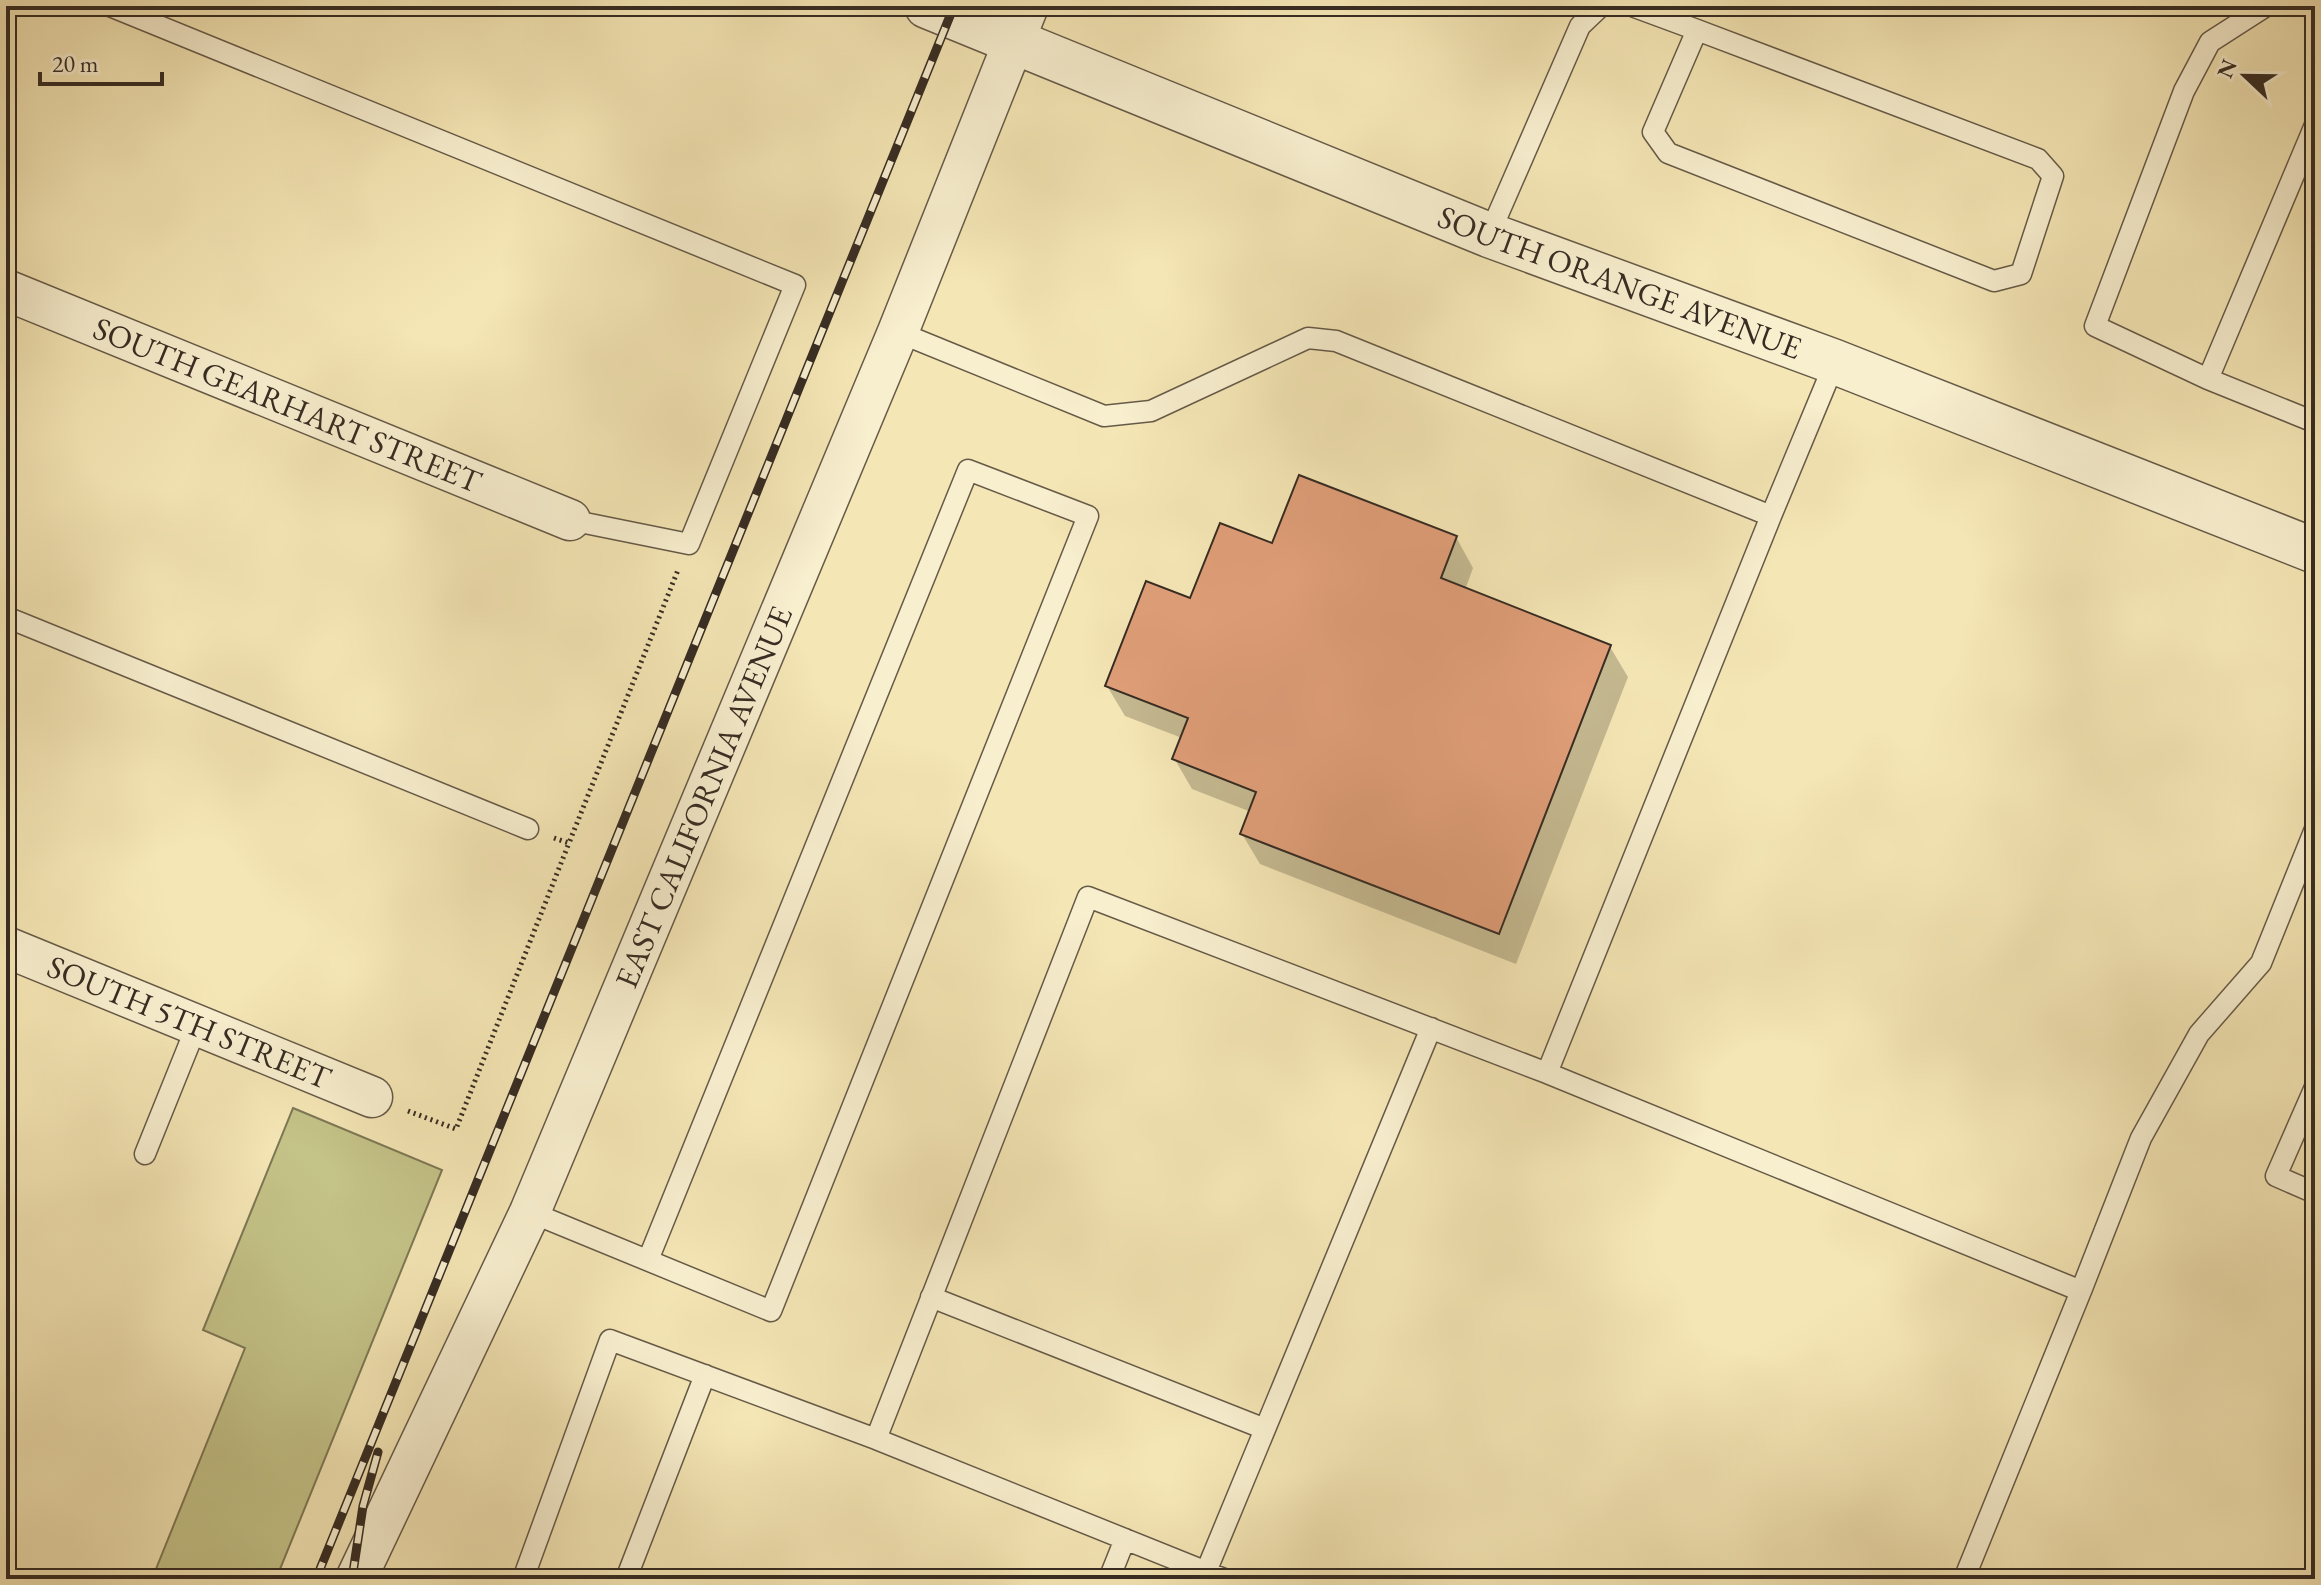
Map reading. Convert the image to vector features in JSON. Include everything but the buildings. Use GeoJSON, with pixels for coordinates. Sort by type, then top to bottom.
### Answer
{"type":"FeatureCollection","features":[{"type":"Feature","properties":{"kind":"street","name":"SOUTH ORANGE AVENUE"},"geometry":{"type":"LineString","coordinates":[[927,6],[1021,24],[1489,235],[1835,362],[2315,551]]}},
{"type":"Feature","properties":{"kind":"street","name":"EAST CALIFORNIA AVENUE"},"geometry":{"type":"LineString","coordinates":[[356,1579],[530,1212],[898,332],[1021,24]]}},
{"type":"Feature","properties":{"kind":"street","name":"SOUTH GEARHART STREET"},"geometry":{"type":"LineString","coordinates":[[6,290],[570,520]]}},
{"type":"Feature","properties":{"kind":"street","name":"SOUTH 5TH STREET"},"geometry":{"type":"LineString","coordinates":[[6,947],[372,1097]]}},
{"type":"Feature","properties":{"kind":"lane"},"geometry":{"type":"LineString","coordinates":[[110,6],[795,285],[689,544],[570,520]]}},
{"type":"Feature","properties":{"kind":"lane"},"geometry":{"type":"LineString","coordinates":[[1632,6],[1697,30],[2038,159],[2053,176],[2021,274],[1994,281],[1668,153],[1653,132],[1697,30]]}},
{"type":"Feature","properties":{"kind":"lane"},"geometry":{"type":"LineString","coordinates":[[2266,6],[2210,42],[2184,91],[2095,326],[2208,379],[2307,419],[2315,415]]}},
{"type":"Feature","properties":{"kind":"lane"},"geometry":{"type":"LineString","coordinates":[[1489,235],[1580,26],[1595,8]]}},
{"type":"Feature","properties":{"kind":"lane"},"geometry":{"type":"LineString","coordinates":[[2208,379],[2315,125]]}},
{"type":"Feature","properties":{"kind":"lane"},"geometry":{"type":"LineString","coordinates":[[898,332],[1104,416],[1151,411],[1308,338],[1336,341],[1771,516]]}},
{"type":"Feature","properties":{"kind":"lane"},"geometry":{"type":"LineString","coordinates":[[1547,1073],[1835,362]]}},
{"type":"Feature","properties":{"kind":"lane"},"geometry":{"type":"LineString","coordinates":[[530,1212],[771,1311],[1088,516],[968,470],[648,1260]]}},
{"type":"Feature","properties":{"kind":"lane"},"geometry":{"type":"LineString","coordinates":[[6,617],[528,829]]}},
{"type":"Feature","properties":{"kind":"lane"},"geometry":{"type":"LineString","coordinates":[[1964,1579],[2141,1138],[2199,1034],[2261,963],[2315,829]]}},
{"type":"Feature","properties":{"kind":"lane"},"geometry":{"type":"LineString","coordinates":[[876,1439],[1088,897],[1547,1073],[2081,1291]]}},
{"type":"Feature","properties":{"kind":"lane"},"geometry":{"type":"LineString","coordinates":[[145,1154],[197,1025]]}},
{"type":"Feature","properties":{"kind":"lane"},"geometry":{"type":"LineString","coordinates":[[523,1579],[610,1340],[876,1439],[1211,1577],[1265,1429],[1431,1028]]}},
{"type":"Feature","properties":{"kind":"lane"},"geometry":{"type":"LineString","coordinates":[[2315,1087],[2276,1176],[2315,1193]]}},
{"type":"Feature","properties":{"kind":"lane"},"geometry":{"type":"LineString","coordinates":[[931,1297],[1265,1429]]}},
{"type":"Feature","properties":{"kind":"lane"},"geometry":{"type":"LineString","coordinates":[[626,1579],[705,1375]]}},
{"type":"Feature","properties":{"kind":"lane"},"geometry":{"type":"LineString","coordinates":[[1109,1579],[1125,1539]]}},
{"type":"Feature","properties":{"kind":"path"},"geometry":{"type":"LineString","coordinates":[[372,1097],[456,1129],[689,544]]}},
{"type":"Feature","properties":{"kind":"path"},"geometry":{"type":"LineString","coordinates":[[528,829],[569,843]]}},
{"type":"Feature","properties":{"kind":"shaded area"},"geometry":{"type":"Polygon","coordinates":[[[293,1108],[442,1170],[276,1579],[174,1579],[156,1569],[245,1348],[203,1330],[293,1108]]]}},
{"type":"Feature","properties":{"kind":"railway"},"geometry":{"type":"LineString","coordinates":[[316,1579],[954,6]]}},
{"type":"Feature","properties":{"kind":"railway"},"geometry":{"type":"LineString","coordinates":[[352,1579],[363,1506],[378,1452]]}}]}
